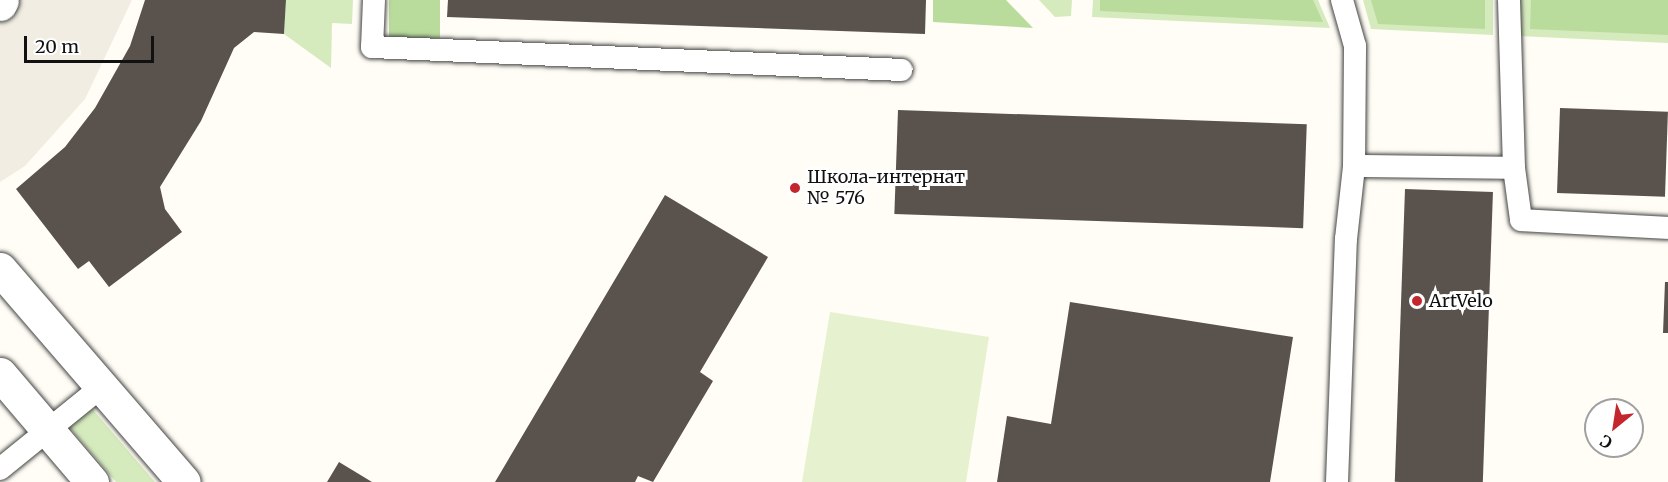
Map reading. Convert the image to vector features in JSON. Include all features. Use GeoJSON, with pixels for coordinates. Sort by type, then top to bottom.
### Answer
{"type":"FeatureCollection","features":[{"type":"Feature","properties":{"kind":"street"},"geometry":{"type":"LineString","coordinates":[[0,269],[100,388],[184,482]]}},
{"type":"Feature","properties":{"kind":"street"},"geometry":{"type":"LineString","coordinates":[[0,374],[92,482]]}},
{"type":"Feature","properties":{"kind":"lane"},"geometry":{"type":"LineString","coordinates":[[374,0],[372,46],[902,70]]}},
{"type":"Feature","properties":{"kind":"lane"},"geometry":{"type":"LineString","coordinates":[[1337,482],[1346,239],[1354,166],[1354,46],[1342,0]]}},
{"type":"Feature","properties":{"kind":"lane"},"geometry":{"type":"LineString","coordinates":[[1509,0],[1514,168],[1521,220],[1668,228]]}},
{"type":"Feature","properties":{"kind":"lane"},"geometry":{"type":"LineString","coordinates":[[1354,166],[1514,168]]}},
{"type":"Feature","properties":{"kind":"lane"},"geometry":{"type":"LineString","coordinates":[[0,469],[100,388]]}},
{"type":"Feature","properties":{"kind":"green space"},"geometry":{"type":"Polygon","coordinates":[[[286,0],[353,0],[352,24],[332,23],[331,68],[284,34],[286,0]]]}},
{"type":"Feature","properties":{"kind":"green space"},"geometry":{"type":"Polygon","coordinates":[[[389,0],[440,0],[440,38],[389,38],[389,0]]]}},
{"type":"Feature","properties":{"kind":"green space"},"geometry":{"type":"Polygon","coordinates":[[[933,0],[1006,0],[1033,28],[933,22],[933,0]]]}},
{"type":"Feature","properties":{"kind":"green space"},"geometry":{"type":"Polygon","coordinates":[[[1039,0],[1072,0],[1071,16],[1055,17],[1039,0]]]}},
{"type":"Feature","properties":{"kind":"green space"},"geometry":{"type":"Polygon","coordinates":[[[1093,0],[1318,0],[1330,28],[1092,17],[1093,0]]]}},
{"type":"Feature","properties":{"kind":"green space"},"geometry":{"type":"Polygon","coordinates":[[[1100,0],[1313,0],[1323,22],[1100,11],[1100,0]]]}},
{"type":"Feature","properties":{"kind":"green space"},"geometry":{"type":"Polygon","coordinates":[[[1363,0],[1493,0],[1493,35],[1371,29],[1363,0]]]}},
{"type":"Feature","properties":{"kind":"green space"},"geometry":{"type":"Polygon","coordinates":[[[1371,0],[1485,0],[1485,29],[1378,24],[1371,0]]]}},
{"type":"Feature","properties":{"kind":"green space"},"geometry":{"type":"Polygon","coordinates":[[[1520,0],[1668,0],[1668,43],[1519,36],[1520,0]]]}},
{"type":"Feature","properties":{"kind":"green space"},"geometry":{"type":"Polygon","coordinates":[[[1531,0],[1668,0],[1668,35],[1530,29],[1531,0]]]}},
{"type":"Feature","properties":{"kind":"green space"},"geometry":{"type":"Polygon","coordinates":[[[830,312],[989,337],[966,482],[802,482],[830,312]]]}},
{"type":"Feature","properties":{"kind":"green space"},"geometry":{"type":"Polygon","coordinates":[[[89,405],[155,482],[116,482],[66,423],[89,405]]]}},
{"type":"Feature","properties":{"kind":"shaded area"},"geometry":{"type":"Polygon","coordinates":[[[0,0],[132,0],[85,99],[25,166],[0,182],[0,0]]]}},
{"type":"Feature","properties":{"kind":"building"},"geometry":{"type":"Polygon","coordinates":[[[145,0],[286,0],[284,34],[254,32],[234,48],[201,121],[160,187],[165,209],[182,232],[109,287],[89,261],[78,269],[16,189],[65,147],[95,108],[130,46],[145,0]]]}},
{"type":"Feature","properties":{"kind":"building"},"geometry":{"type":"Polygon","coordinates":[[[448,0],[926,0],[925,34],[447,17],[448,0]]]}},
{"type":"Feature","properties":{"kind":"building"},"geometry":{"type":"Polygon","coordinates":[[[1560,108],[1668,112],[1665,197],[1557,193],[1560,108]]]}},
{"type":"Feature","properties":{"kind":"building"},"geometry":{"type":"Polygon","coordinates":[[[898,110],[1307,124],[1303,228],[894,214],[898,110]]]}},
{"type":"Feature","properties":{"kind":"building"},"geometry":{"type":"Polygon","coordinates":[[[1405,189],[1493,192],[1483,482],[1395,482],[1405,189]]]}},
{"type":"Feature","properties":{"kind":"building"},"geometry":{"type":"Polygon","coordinates":[[[665,195],[768,257],[700,372],[713,381],[653,482],[638,476],[635,482],[495,482],[665,195]]]}},
{"type":"Feature","properties":{"kind":"building"},"geometry":{"type":"Polygon","coordinates":[[[1665,282],[1668,282],[1668,333],[1663,333],[1665,282]]]}},
{"type":"Feature","properties":{"kind":"building"},"geometry":{"type":"Polygon","coordinates":[[[1070,302],[1293,337],[1270,482],[997,482],[1007,416],[1051,424],[1070,302]]]}},
{"type":"Feature","properties":{"kind":"building"},"geometry":{"type":"Polygon","coordinates":[[[339,462],[372,482],[327,482],[339,462]]]}},
{"type":"Feature","properties":{"kind":"place","name":"Школа-интернат № 576"},"geometry":{"type":"Point","coordinates":[795,188]}},
{"type":"Feature","properties":{"kind":"place","name":"ArtVelo"},"geometry":{"type":"Point","coordinates":[1417,301]}}]}
